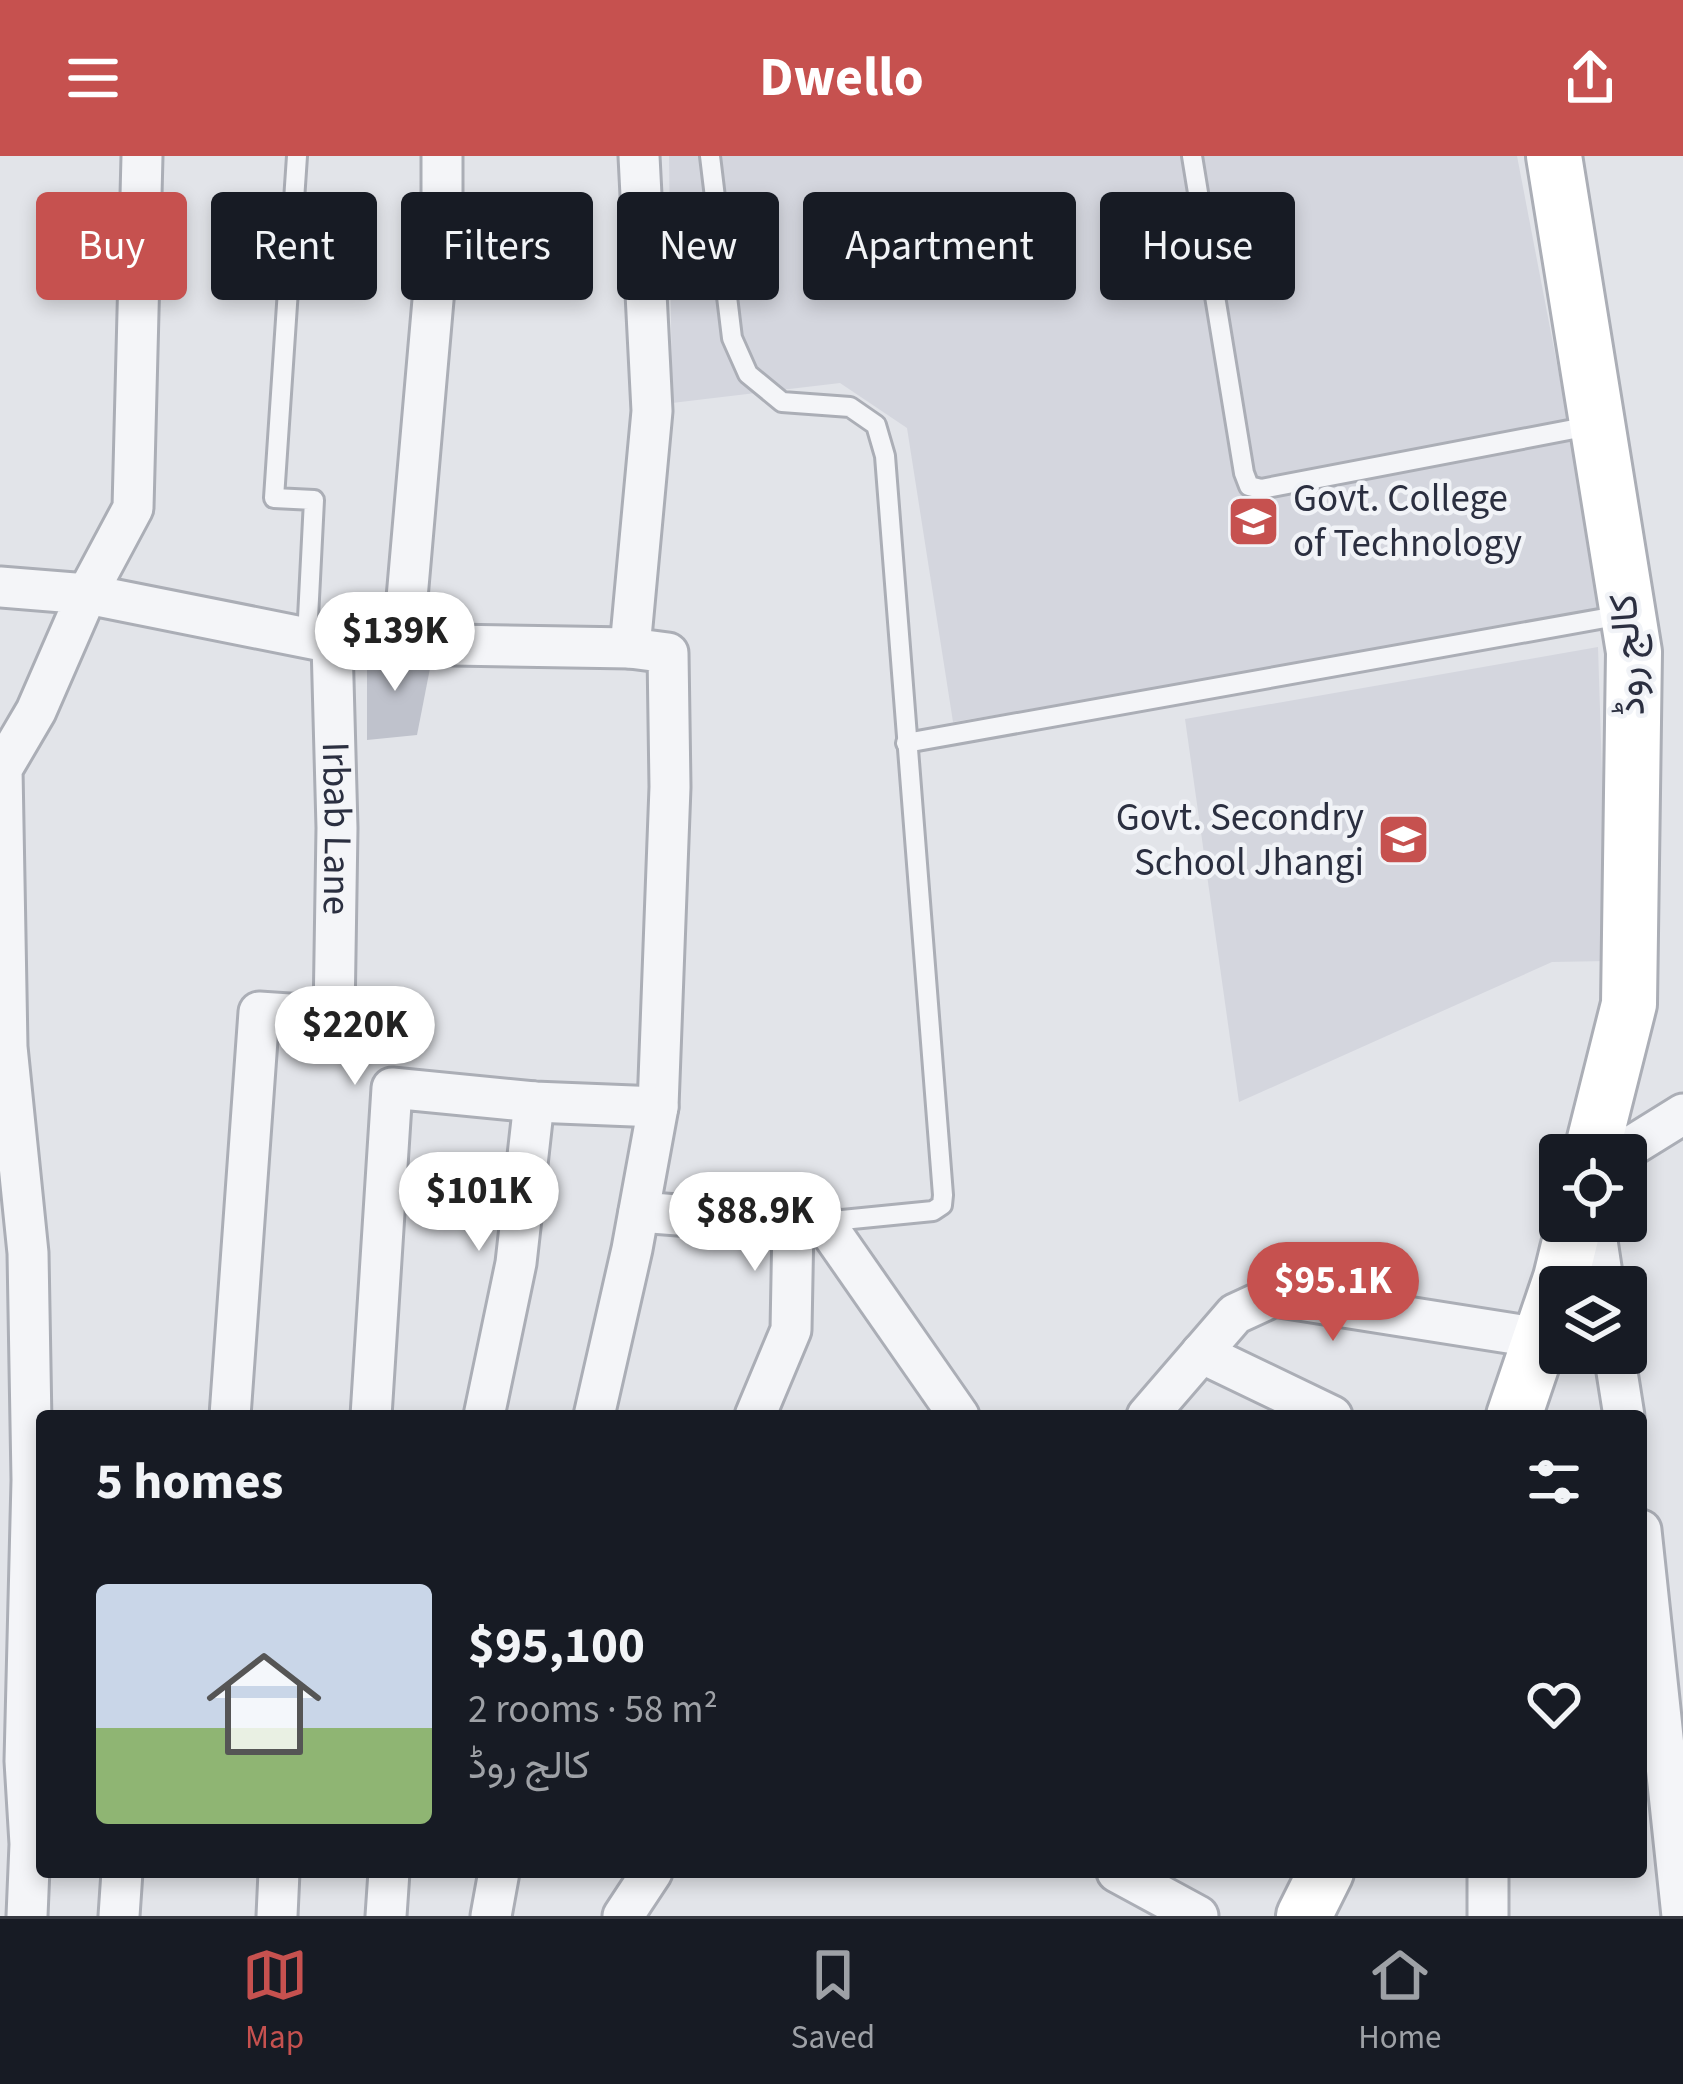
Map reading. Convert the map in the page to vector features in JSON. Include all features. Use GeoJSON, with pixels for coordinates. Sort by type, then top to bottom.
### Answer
{"type":"FeatureCollection","features":[{"type":"Feature","properties":{"kind":"main road","name":"کالج روڈ"},"geometry":{"type":"LineString","coordinates":[[1554,156],[1634,652],[1629,1004],[1597,1134]]}},
{"type":"Feature","properties":{"kind":"main road"},"geometry":{"type":"LineString","coordinates":[[1516,1410],[1539,1341]]}},
{"type":"Feature","properties":{"kind":"main road"},"geometry":{"type":"LineString","coordinates":[[1304,1916],[1323,1878]]}},
{"type":"Feature","properties":{"kind":"street"},"geometry":{"type":"LineString","coordinates":[[27,1916],[34,1761],[14,1710],[32,1480],[28,1253],[7,1047],[2,769],[36,711],[87,593],[133,508],[142,156]]}},
{"type":"Feature","properties":{"kind":"street"},"geometry":{"type":"LineString","coordinates":[[403,644],[442,156]]}},
{"type":"Feature","properties":{"kind":"street"},"geometry":{"type":"LineString","coordinates":[[629,648],[652,411],[639,156]]}},
{"type":"Feature","properties":{"kind":"street"},"geometry":{"type":"LineString","coordinates":[[0,587],[87,593],[320,641],[629,648],[668,653],[670,788],[658,1107],[595,1410]]}},
{"type":"Feature","properties":{"kind":"street","name":"Irbab Lane"},"geometry":{"type":"LineString","coordinates":[[230,1410],[259,1012],[334,1017],[337,828],[320,641]]}},
{"type":"Feature","properties":{"kind":"street"},"geometry":{"type":"LineString","coordinates":[[371,1410],[392,1088],[534,1102],[658,1107]]}},
{"type":"Feature","properties":{"kind":"street"},"geometry":{"type":"LineString","coordinates":[[485,1410],[516,1263],[534,1102]]}},
{"type":"Feature","properties":{"kind":"street"},"geometry":{"type":"LineString","coordinates":[[1647,1136],[1683,1114]]}},
{"type":"Feature","properties":{"kind":"street"},"geometry":{"type":"LineString","coordinates":[[638,1212],[809,1223],[954,1410]]}},
{"type":"Feature","properties":{"kind":"street"},"geometry":{"type":"LineString","coordinates":[[758,1410],[791,1330],[809,1223]]}},
{"type":"Feature","properties":{"kind":"street"},"geometry":{"type":"LineString","coordinates":[[1152,1410],[1235,1314],[1274,1296],[1539,1338]]}},
{"type":"Feature","properties":{"kind":"street"},"geometry":{"type":"LineString","coordinates":[[1201,1353],[1320,1410]]}},
{"type":"Feature","properties":{"kind":"street"},"geometry":{"type":"LineString","coordinates":[[1617,1374],[1623,1410]]}},
{"type":"Feature","properties":{"kind":"street"},"geometry":{"type":"LineString","coordinates":[[1647,1586],[1682,1916]]}},
{"type":"Feature","properties":{"kind":"street"},"geometry":{"type":"LineString","coordinates":[[119,1916],[122,1878]]}},
{"type":"Feature","properties":{"kind":"street"},"geometry":{"type":"LineString","coordinates":[[277,1916],[279,1878]]}},
{"type":"Feature","properties":{"kind":"street"},"geometry":{"type":"LineString","coordinates":[[386,1916],[389,1878]]}},
{"type":"Feature","properties":{"kind":"street"},"geometry":{"type":"LineString","coordinates":[[491,1916],[498,1878]]}},
{"type":"Feature","properties":{"kind":"street"},"geometry":{"type":"LineString","coordinates":[[623,1916],[648,1878]]}},
{"type":"Feature","properties":{"kind":"street"},"geometry":{"type":"LineString","coordinates":[[1128,1878],[1198,1916]]}},
{"type":"Feature","properties":{"kind":"street"},"geometry":{"type":"LineString","coordinates":[[1488,1878],[1488,1916]]}},
{"type":"Feature","properties":{"kind":"lane"},"geometry":{"type":"LineString","coordinates":[[297,156],[274,498],[314,500],[320,641]]}},
{"type":"Feature","properties":{"kind":"lane"},"geometry":{"type":"LineString","coordinates":[[710,156],[732,338],[748,374],[782,402],[850,407],[876,425],[885,456],[942,1205],[932,1211],[809,1223]]}},
{"type":"Feature","properties":{"kind":"lane"},"geometry":{"type":"LineString","coordinates":[[1192,156],[1249,485],[1261,489],[1599,424]]}},
{"type":"Feature","properties":{"kind":"lane"},"geometry":{"type":"LineString","coordinates":[[906,743],[1629,613]]}},
{"type":"Feature","properties":{"kind":"shaded area","name":"Govt. College of Technology"},"geometry":{"type":"Polygon","coordinates":[[[669,156],[1517,156],[1605,614],[953,722],[907,428],[840,383],[672,403],[671,300],[779,300],[779,192],[669,192],[669,156]]]}},
{"type":"Feature","properties":{"kind":"shaded area","name":"Govt. Secondry School Jhangi"},"geometry":{"type":"Polygon","coordinates":[[[1598,647],[1608,961],[1552,962],[1239,1102],[1185,719],[1598,647]]]}},
{"type":"Feature","properties":{"kind":"building"},"geometry":{"type":"Polygon","coordinates":[[[367,652],[432,658],[417,735],[367,740],[367,652]]]}},
{"type":"Feature","properties":{"kind":"place","name":"Govt. College of Technology"},"geometry":{"type":"Point","coordinates":[1254,521]}},
{"type":"Feature","properties":{"kind":"place","name":"Govt. Secondry School Jhangi"},"geometry":{"type":"Point","coordinates":[1403,840]}}]}
